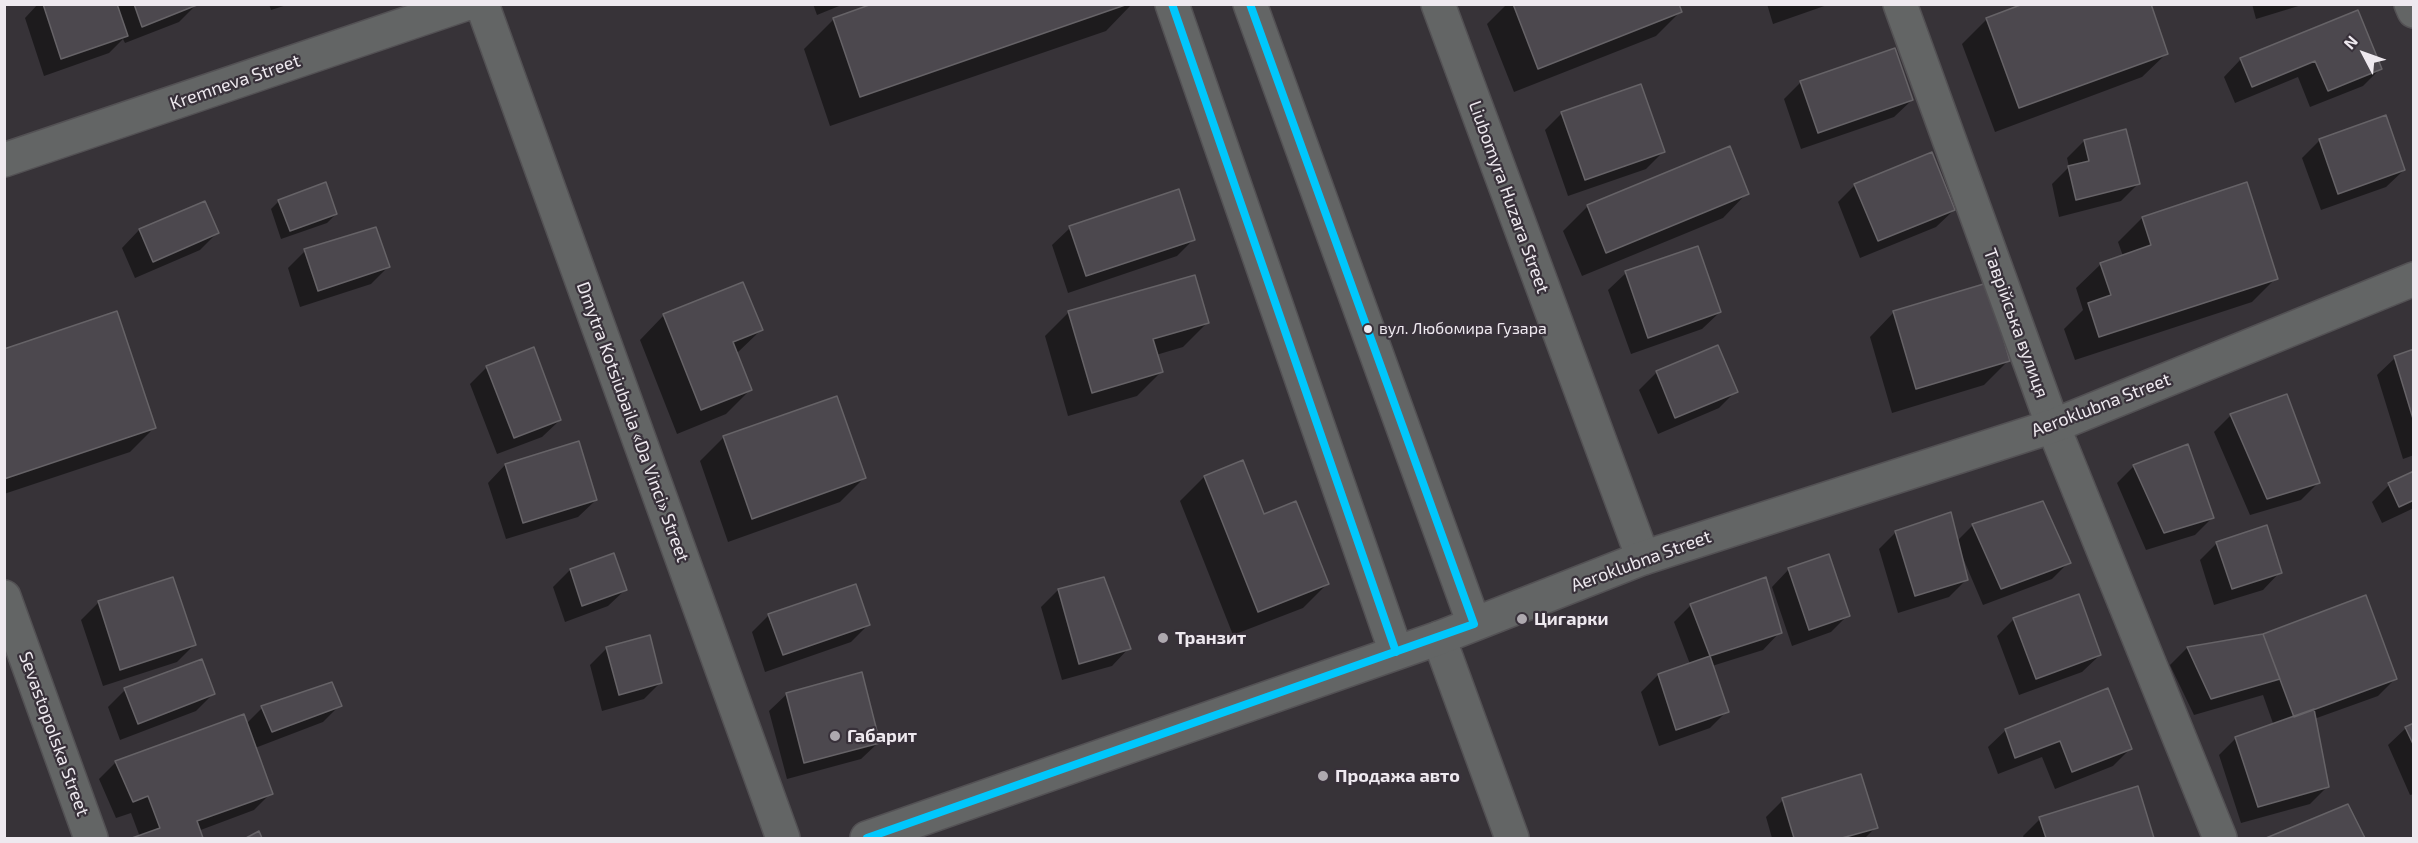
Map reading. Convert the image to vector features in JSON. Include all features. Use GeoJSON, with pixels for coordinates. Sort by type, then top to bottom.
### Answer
{"type":"FeatureCollection","features":[{"type":"Feature","properties":{"kind":"street","name":"Kremneva Street"},"geometry":{"type":"LineString","coordinates":[[4,160],[465,4]]}},
{"type":"Feature","properties":{"kind":"street","name":"Dmytra Kotsiubaila «Da Vinci» Street"},"geometry":{"type":"LineString","coordinates":[[482,4],[783,838]]}},
{"type":"Feature","properties":{"kind":"street"},"geometry":{"type":"LineString","coordinates":[[1173,4],[1396,652]]}},
{"type":"Feature","properties":{"kind":"street"},"geometry":{"type":"LineString","coordinates":[[1250,4],[1474,624]]}},
{"type":"Feature","properties":{"kind":"street","name":"Liubomyra Huzara Street"},"geometry":{"type":"LineString","coordinates":[[1438,4],[1643,558]]}},
{"type":"Feature","properties":{"kind":"street","name":"Таврійська вулиця"},"geometry":{"type":"LineString","coordinates":[[1900,4],[2053,426],[2220,838]]}},
{"type":"Feature","properties":{"kind":"street"},"geometry":{"type":"LineString","coordinates":[[2411,4],[2414,12]]}},
{"type":"Feature","properties":{"kind":"street","name":"Aeroklubna Street"},"geometry":{"type":"LineString","coordinates":[[867,838],[1439,638],[1643,558],[2053,426],[2414,279]]}},
{"type":"Feature","properties":{"kind":"street","name":"Sevastopolska Street"},"geometry":{"type":"LineString","coordinates":[[4,597],[91,838]]}},
{"type":"Feature","properties":{"kind":"street"},"geometry":{"type":"LineString","coordinates":[[1439,638],[1512,838]]}},
{"type":"Feature","properties":{"kind":"building"},"geometry":{"type":"Polygon","coordinates":[[[43,4],[117,4],[128,36],[61,59],[43,4]]]}},
{"type":"Feature","properties":{"kind":"building"},"geometry":{"type":"Polygon","coordinates":[[[134,4],[197,4],[197,5],[142,27],[134,4]]]}},
{"type":"Feature","properties":{"kind":"building"},"geometry":{"type":"Polygon","coordinates":[[[872,4],[1128,4],[860,97],[833,18],[872,4]]]}},
{"type":"Feature","properties":{"kind":"building"},"geometry":{"type":"Polygon","coordinates":[[[1513,4],[1679,4],[1682,12],[1538,69],[1513,4]]]}},
{"type":"Feature","properties":{"kind":"building"},"geometry":{"type":"Polygon","coordinates":[[[2023,4],[2151,4],[2168,54],[2019,108],[1986,18],[2023,4]]]}},
{"type":"Feature","properties":{"kind":"building"},"geometry":{"type":"Polygon","coordinates":[[[2358,10],[2382,69],[2328,91],[2315,61],[2252,87],[2240,58],[2358,10]]]}},
{"type":"Feature","properties":{"kind":"building"},"geometry":{"type":"Polygon","coordinates":[[[1895,48],[1913,100],[1818,133],[1800,81],[1895,48]]]}},
{"type":"Feature","properties":{"kind":"building"},"geometry":{"type":"Polygon","coordinates":[[[1641,84],[1665,152],[1585,180],[1561,112],[1641,84]]]}},
{"type":"Feature","properties":{"kind":"building"},"geometry":{"type":"Polygon","coordinates":[[[2386,115],[2405,170],[2338,194],[2319,139],[2386,115]]]}},
{"type":"Feature","properties":{"kind":"building"},"geometry":{"type":"Polygon","coordinates":[[[2126,129],[2140,184],[2076,200],[2068,166],[2089,161],[2084,140],[2126,129]]]}},
{"type":"Feature","properties":{"kind":"building"},"geometry":{"type":"Polygon","coordinates":[[[1730,146],[1749,194],[1606,253],[1587,205],[1730,146]]]}},
{"type":"Feature","properties":{"kind":"building"},"geometry":{"type":"Polygon","coordinates":[[[1932,152],[1955,210],[1878,241],[1854,184],[1932,152]]]}},
{"type":"Feature","properties":{"kind":"building"},"geometry":{"type":"Polygon","coordinates":[[[326,182],[337,214],[290,231],[278,200],[326,182]]]}},
{"type":"Feature","properties":{"kind":"building"},"geometry":{"type":"Polygon","coordinates":[[[2247,182],[2278,279],[2099,337],[2088,303],[2111,295],[2100,263],[2151,245],[2142,217],[2247,182]]]}},
{"type":"Feature","properties":{"kind":"building"},"geometry":{"type":"Polygon","coordinates":[[[1179,189],[1195,240],[1086,276],[1069,226],[1179,189]]]}},
{"type":"Feature","properties":{"kind":"building"},"geometry":{"type":"Polygon","coordinates":[[[205,201],[219,233],[153,262],[139,229],[205,201]]]}},
{"type":"Feature","properties":{"kind":"building"},"geometry":{"type":"Polygon","coordinates":[[[376,227],[390,267],[318,291],[304,249],[376,227]]]}},
{"type":"Feature","properties":{"kind":"building"},"geometry":{"type":"Polygon","coordinates":[[[1698,246],[1721,312],[1648,338],[1625,271],[1698,246]]]}},
{"type":"Feature","properties":{"kind":"building"},"geometry":{"type":"Polygon","coordinates":[[[1195,275],[1209,323],[1153,339],[1163,372],[1092,393],[1068,311],[1195,275]]]}},
{"type":"Feature","properties":{"kind":"building"},"geometry":{"type":"Polygon","coordinates":[[[743,282],[763,330],[733,342],[752,390],[701,410],[663,314],[743,282]]]}},
{"type":"Feature","properties":{"kind":"building"},"geometry":{"type":"Polygon","coordinates":[[[1987,283],[2010,361],[1916,389],[1893,311],[1987,283]]]}},
{"type":"Feature","properties":{"kind":"building"},"geometry":{"type":"Polygon","coordinates":[[[117,311],[156,428],[4,479],[4,349],[117,311]]]}},
{"type":"Feature","properties":{"kind":"building"},"geometry":{"type":"Polygon","coordinates":[[[1718,345],[1738,392],[1675,418],[1656,371],[1718,345]]]}},
{"type":"Feature","properties":{"kind":"building"},"geometry":{"type":"Polygon","coordinates":[[[534,347],[561,420],[514,438],[486,366],[534,347]]]}},
{"type":"Feature","properties":{"kind":"building"},"geometry":{"type":"Polygon","coordinates":[[[2414,349],[2414,422],[2394,356],[2414,349]]]}},
{"type":"Feature","properties":{"kind":"building"},"geometry":{"type":"Polygon","coordinates":[[[2287,394],[2320,483],[2267,499],[2230,414],[2287,394]]]}},
{"type":"Feature","properties":{"kind":"building"},"geometry":{"type":"Polygon","coordinates":[[[837,396],[866,478],[752,519],[723,436],[837,396]]]}},
{"type":"Feature","properties":{"kind":"building"},"geometry":{"type":"Polygon","coordinates":[[[579,441],[597,500],[523,523],[505,464],[579,441]]]}},
{"type":"Feature","properties":{"kind":"building"},"geometry":{"type":"Polygon","coordinates":[[[2188,444],[2214,518],[2164,533],[2133,465],[2188,444]]]}},
{"type":"Feature","properties":{"kind":"building"},"geometry":{"type":"Polygon","coordinates":[[[1243,460],[1264,514],[1296,501],[1329,584],[1258,612],[1204,476],[1243,460]]]}},
{"type":"Feature","properties":{"kind":"building"},"geometry":{"type":"Polygon","coordinates":[[[2414,471],[2414,500],[2399,507],[2388,483],[2414,471]]]}},
{"type":"Feature","properties":{"kind":"building"},"geometry":{"type":"Polygon","coordinates":[[[2043,501],[2071,563],[2001,589],[1972,524],[2043,501]]]}},
{"type":"Feature","properties":{"kind":"building"},"geometry":{"type":"Polygon","coordinates":[[[1951,512],[1968,580],[1915,596],[1895,531],[1951,512]]]}},
{"type":"Feature","properties":{"kind":"building"},"geometry":{"type":"Polygon","coordinates":[[[2267,525],[2282,573],[2232,589],[2216,542],[2267,525]]]}},
{"type":"Feature","properties":{"kind":"building"},"geometry":{"type":"Polygon","coordinates":[[[614,553],[627,590],[582,606],[570,569],[614,553]]]}},
{"type":"Feature","properties":{"kind":"building"},"geometry":{"type":"Polygon","coordinates":[[[1829,554],[1850,616],[1809,630],[1788,568],[1829,554]]]}},
{"type":"Feature","properties":{"kind":"building"},"geometry":{"type":"Polygon","coordinates":[[[173,577],[196,645],[120,670],[98,601],[173,577]]]}},
{"type":"Feature","properties":{"kind":"building"},"geometry":{"type":"Polygon","coordinates":[[[1104,577],[1131,649],[1079,664],[1058,589],[1104,577]]]}},
{"type":"Feature","properties":{"kind":"building"},"geometry":{"type":"Polygon","coordinates":[[[1766,577],[1782,633],[1710,656],[1690,604],[1766,577]]]}},
{"type":"Feature","properties":{"kind":"building"},"geometry":{"type":"Polygon","coordinates":[[[856,584],[870,625],[783,655],[768,614],[856,584]]]}},
{"type":"Feature","properties":{"kind":"building"},"geometry":{"type":"Polygon","coordinates":[[[2079,594],[2101,655],[2036,679],[2013,618],[2079,594]]]}},
{"type":"Feature","properties":{"kind":"building"},"geometry":{"type":"Polygon","coordinates":[[[2366,595],[2397,679],[2294,717],[2263,634],[2366,595]]]}},
{"type":"Feature","properties":{"kind":"building"},"geometry":{"type":"Polygon","coordinates":[[[2263,634],[2280,679],[2211,699],[2187,647],[2263,634]]]}},
{"type":"Feature","properties":{"kind":"building"},"geometry":{"type":"Polygon","coordinates":[[[650,635],[662,683],[619,695],[606,647],[650,635]]]}},
{"type":"Feature","properties":{"kind":"building"},"geometry":{"type":"Polygon","coordinates":[[[1710,656],[1729,712],[1676,730],[1658,674],[1710,656]]]}},
{"type":"Feature","properties":{"kind":"building"},"geometry":{"type":"Polygon","coordinates":[[[202,659],[215,694],[138,724],[124,688],[202,659]]]}},
{"type":"Feature","properties":{"kind":"building"},"geometry":{"type":"Polygon","coordinates":[[[862,672],[880,743],[804,763],[786,693],[862,672]]]}},
{"type":"Feature","properties":{"kind":"building"},"geometry":{"type":"Polygon","coordinates":[[[332,682],[342,706],[272,732],[261,706],[332,682]]]}},
{"type":"Feature","properties":{"kind":"building"},"geometry":{"type":"Polygon","coordinates":[[[2108,688],[2132,749],[2072,772],[2060,741],[2015,758],[2005,729],[2108,688]]]}},
{"type":"Feature","properties":{"kind":"building"},"geometry":{"type":"Polygon","coordinates":[[[2314,709],[2329,787],[2258,807],[2235,737],[2314,709]]]}},
{"type":"Feature","properties":{"kind":"building"},"geometry":{"type":"Polygon","coordinates":[[[244,714],[273,794],[197,821],[203,838],[132,838],[160,828],[148,796],[133,802],[115,761],[244,714]]]}},
{"type":"Feature","properties":{"kind":"building"},"geometry":{"type":"Polygon","coordinates":[[[2414,723],[2414,746],[2405,727],[2414,723]]]}},
{"type":"Feature","properties":{"kind":"building"},"geometry":{"type":"Polygon","coordinates":[[[1861,774],[1878,828],[1842,838],[1794,838],[1782,798],[1861,774]]]}},
{"type":"Feature","properties":{"kind":"building"},"geometry":{"type":"Polygon","coordinates":[[[2138,786],[2154,838],[2046,838],[2039,817],[2138,786]]]}},
{"type":"Feature","properties":{"kind":"building"},"geometry":{"type":"Polygon","coordinates":[[[2348,804],[2365,838],[2266,838],[2348,804]]]}},
{"type":"Feature","properties":{"kind":"building"},"geometry":{"type":"Polygon","coordinates":[[[259,831],[262,838],[246,838],[259,831]]]}},
{"type":"Feature","properties":{"kind":"transit line"},"geometry":{"type":"LineString","coordinates":[[1172,4],[1396,652]]}},
{"type":"Feature","properties":{"kind":"transit line"},"geometry":{"type":"LineString","coordinates":[[867,838],[1474,624],[1250,4]]}},
{"type":"Feature","properties":{"kind":"place","name":"вул. Любомира Гузара"},"geometry":{"type":"Point","coordinates":[1368,329]}},
{"type":"Feature","properties":{"kind":"place","name":"Цигарки"},"geometry":{"type":"Point","coordinates":[1522,619]}},
{"type":"Feature","properties":{"kind":"place","name":"Транзит"},"geometry":{"type":"Point","coordinates":[1163,638]}},
{"type":"Feature","properties":{"kind":"place","name":"Габарит"},"geometry":{"type":"Point","coordinates":[835,736]}},
{"type":"Feature","properties":{"kind":"place","name":"Продажа авто"},"geometry":{"type":"Point","coordinates":[1323,776]}}]}
